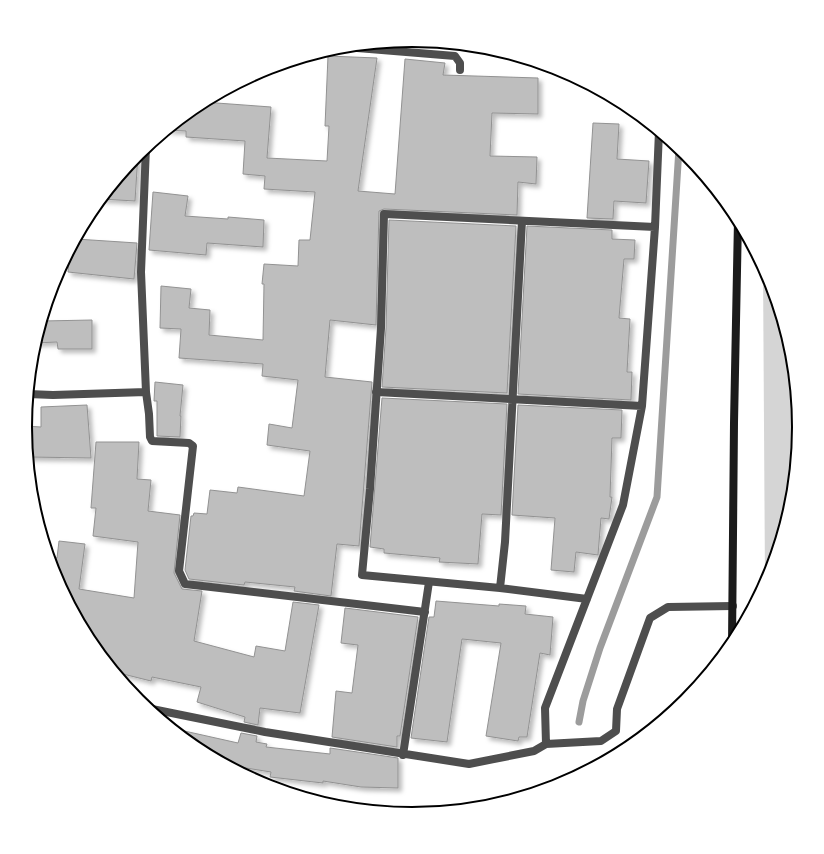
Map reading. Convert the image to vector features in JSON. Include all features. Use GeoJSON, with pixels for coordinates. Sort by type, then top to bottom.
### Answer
{"type":"FeatureCollection","features":[{"type":"Feature","properties":{"kind":"street"},"geometry":{"type":"LineString","coordinates":[[372,49],[454,56],[460,63],[460,70]]}},
{"type":"Feature","properties":{"kind":"street"},"geometry":{"type":"LineString","coordinates":[[546,744],[545,708],[623,505],[642,406],[655,227],[659,138]]}},
{"type":"Feature","properties":{"kind":"street"},"geometry":{"type":"LineString","coordinates":[[146,155],[141,272],[146,392],[150,437],[152,441],[189,443],[192,446],[179,571],[185,584],[424,612]]}},
{"type":"Feature","properties":{"kind":"street"},"geometry":{"type":"LineString","coordinates":[[586,599],[500,588],[362,575],[370,489],[381,328],[384,214],[655,227]]}},
{"type":"Feature","properties":{"kind":"street"},"geometry":{"type":"LineString","coordinates":[[500,588],[505,542],[522,221]]}},
{"type":"Feature","properties":{"kind":"street"},"geometry":{"type":"LineString","coordinates":[[732,631],[738,232]]}},
{"type":"Feature","properties":{"kind":"street"},"geometry":{"type":"LineString","coordinates":[[34,394],[146,392]]}},
{"type":"Feature","properties":{"kind":"street"},"geometry":{"type":"LineString","coordinates":[[376,392],[642,406]]}},
{"type":"Feature","properties":{"kind":"street"},"geometry":{"type":"LineString","coordinates":[[403,755],[428,582]]}},
{"type":"Feature","properties":{"kind":"street"},"geometry":{"type":"LineString","coordinates":[[158,710],[265,732],[403,755],[469,764],[534,751],[546,744],[601,741],[616,731],[617,709],[650,618],[668,607],[733,606]]}},
{"type":"Feature","properties":{"kind":"shaded area"},"geometry":{"type":"Polygon","coordinates":[[[763,282],[772,305],[785,353],[789,377],[792,427],[789,477],[785,501],[772,549],[765,567],[763,282]]]}},
{"type":"Feature","properties":{"kind":"building"},"geometry":{"type":"Polygon","coordinates":[[[328,57],[377,58],[358,191],[395,194],[405,59],[445,63],[443,75],[538,78],[538,114],[492,113],[490,156],[537,157],[536,184],[518,182],[517,215],[384,209],[379,211],[376,325],[330,320],[325,377],[372,382],[359,546],[337,544],[331,596],[294,591],[295,587],[245,582],[244,585],[189,579],[185,570],[191,516],[193,516],[194,513],[207,514],[210,490],[237,493],[238,487],[304,496],[310,451],[267,445],[269,424],[292,428],[298,380],[262,376],[263,364],[179,358],[181,329],[160,328],[161,286],[191,289],[189,308],[210,310],[209,335],[263,340],[264,284],[262,284],[264,264],[298,266],[299,240],[310,240],[315,192],[264,189],[265,176],[243,174],[245,141],[186,137],[186,131],[175,130],[214,103],[271,107],[267,158],[327,161],[329,126],[325,126],[328,57]]]}},
{"type":"Feature","properties":{"kind":"building"},"geometry":{"type":"Polygon","coordinates":[[[593,123],[619,124],[617,159],[649,161],[646,203],[614,201],[613,219],[587,218],[593,123]]]}},
{"type":"Feature","properties":{"kind":"building"},"geometry":{"type":"Polygon","coordinates":[[[137,164],[135,201],[108,199],[137,164]]]}},
{"type":"Feature","properties":{"kind":"building"},"geometry":{"type":"Polygon","coordinates":[[[153,192],[188,196],[185,216],[264,220],[263,247],[207,243],[206,255],[149,250],[153,192]]]}},
{"type":"Feature","properties":{"kind":"building"},"geometry":{"type":"Polygon","coordinates":[[[389,220],[516,226],[507,393],[382,387],[386,328],[389,220]]]}},
{"type":"Feature","properties":{"kind":"building"},"geometry":{"type":"Polygon","coordinates":[[[527,226],[612,230],[612,239],[635,240],[634,259],[624,259],[619,318],[630,319],[627,372],[632,372],[631,400],[518,394],[527,226]]]}},
{"type":"Feature","properties":{"kind":"building"},"geometry":{"type":"Polygon","coordinates":[[[82,239],[137,243],[134,279],[68,272],[69,264],[82,239]]]}},
{"type":"Feature","properties":{"kind":"building"},"geometry":{"type":"Polygon","coordinates":[[[92,320],[92,349],[58,349],[57,342],[42,343],[47,321],[92,320]]]}},
{"type":"Feature","properties":{"kind":"building"},"geometry":{"type":"Polygon","coordinates":[[[155,382],[183,385],[180,416],[180,437],[157,436],[157,401],[154,401],[155,382]]]}},
{"type":"Feature","properties":{"kind":"building"},"geometry":{"type":"Polygon","coordinates":[[[382,398],[507,404],[501,515],[482,514],[478,564],[439,562],[440,558],[384,553],[384,549],[370,547],[382,398]]]}},
{"type":"Feature","properties":{"kind":"building"},"geometry":{"type":"Polygon","coordinates":[[[87,405],[91,458],[33,457],[32,426],[41,427],[41,407],[87,405]]]}},
{"type":"Feature","properties":{"kind":"building"},"geometry":{"type":"Polygon","coordinates":[[[518,405],[622,410],[621,438],[612,438],[610,497],[612,497],[609,519],[601,518],[598,555],[576,552],[574,572],[551,570],[555,518],[512,515],[518,405]]]}},
{"type":"Feature","properties":{"kind":"building"},"geometry":{"type":"Polygon","coordinates":[[[96,442],[139,442],[137,479],[151,480],[148,511],[180,515],[174,573],[182,589],[202,591],[194,641],[254,657],[256,646],[285,651],[293,602],[319,605],[300,713],[260,708],[258,725],[244,722],[245,717],[197,702],[201,687],[152,677],[151,681],[123,674],[96,638],[83,617],[71,595],[55,558],[57,558],[59,541],[85,544],[79,589],[134,598],[138,542],[93,536],[96,508],[91,508],[96,442]]]}},
{"type":"Feature","properties":{"kind":"building"},"geometry":{"type":"Polygon","coordinates":[[[436,601],[499,606],[499,604],[526,606],[525,614],[553,617],[550,655],[540,653],[527,737],[519,737],[518,741],[486,736],[501,643],[462,639],[447,742],[411,738],[429,617],[434,617],[436,601]]]}},
{"type":"Feature","properties":{"kind":"building"},"geometry":{"type":"Polygon","coordinates":[[[345,608],[418,617],[400,736],[397,736],[397,747],[332,737],[336,691],[352,693],[358,645],[341,643],[345,608]]]}},
{"type":"Feature","properties":{"kind":"building"},"geometry":{"type":"Polygon","coordinates":[[[185,731],[238,743],[241,733],[257,736],[256,742],[267,744],[266,747],[330,754],[330,748],[398,758],[398,788],[361,787],[323,781],[323,783],[270,777],[271,772],[243,768],[201,743],[185,731]]]}},
{"type":"Feature","properties":{"kind":"waterway"},"geometry":{"type":"LineString","coordinates":[[579,722],[583,701],[600,648],[657,497],[679,156]]}}]}
